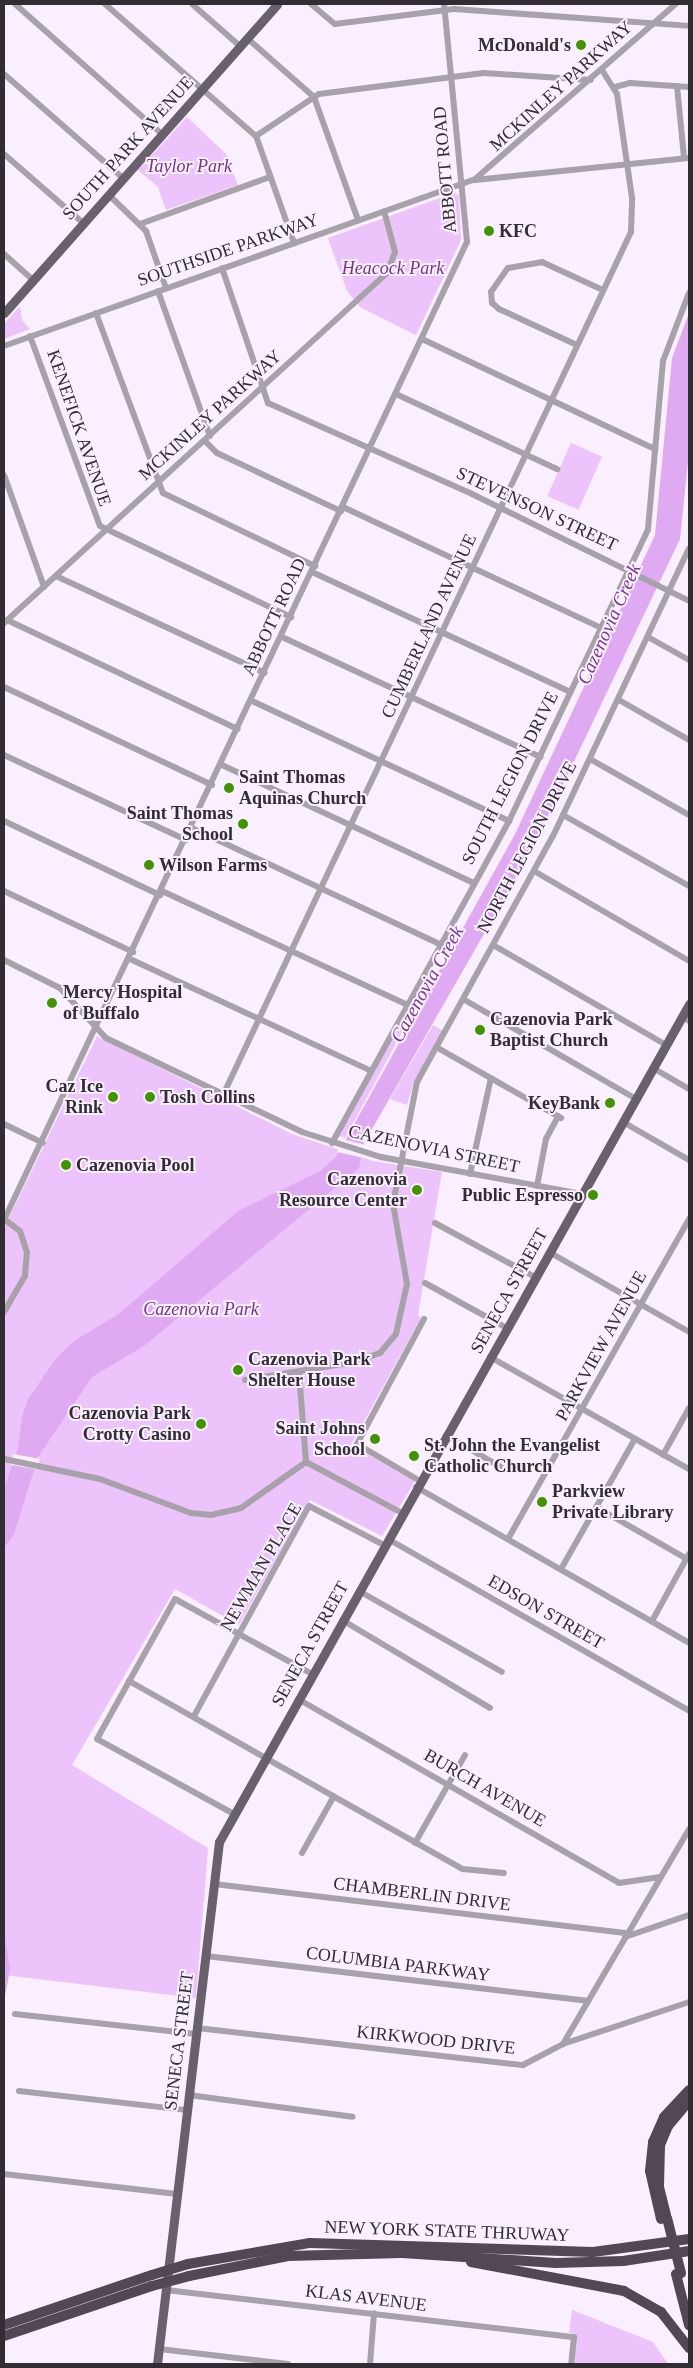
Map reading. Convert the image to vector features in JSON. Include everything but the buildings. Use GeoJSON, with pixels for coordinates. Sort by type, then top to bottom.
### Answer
{"type":"FeatureCollection","features":[{"type":"Feature","properties":{"kind":"highway"},"geometry":{"type":"LineString","coordinates":[[689,2090],[664,2117],[653,2142],[651,2179],[689,2302]]}},
{"type":"Feature","properties":{"kind":"highway"},"geometry":{"type":"LineString","coordinates":[[664,2219],[659,2186],[660,2145],[668,2126],[689,2101]]}},
{"type":"Feature","properties":{"kind":"highway","name":"NEW YORK STATE THRUWAY"},"geometry":{"type":"LineString","coordinates":[[4,2325],[188,2264],[310,2243],[592,2252],[689,2239]]}},
{"type":"Feature","properties":{"kind":"highway","name":"NEW YORK STATE THRUWAY"},"geometry":{"type":"LineString","coordinates":[[4,2336],[152,2286],[189,2276],[288,2256],[446,2256],[556,2263],[623,2261],[689,2250]]}},
{"type":"Feature","properties":{"kind":"highway"},"geometry":{"type":"LineString","coordinates":[[446,2256],[624,2291],[661,2312],[689,2348]]}},
{"type":"Feature","properties":{"kind":"highway"},"geometry":{"type":"LineString","coordinates":[[679,2273],[689,2325]]}},
{"type":"Feature","properties":{"kind":"main road","name":"SOUTH PARK AVENUE"},"geometry":{"type":"LineString","coordinates":[[4,313],[277,4]]}},
{"type":"Feature","properties":{"kind":"main road","name":"SENECA STREET"},"geometry":{"type":"LineString","coordinates":[[157,2364],[218,1842],[666,1045],[686,1018],[689,1004]]}},
{"type":"Feature","properties":{"kind":"street"},"geometry":{"type":"LineString","coordinates":[[15,4],[162,134]]}},
{"type":"Feature","properties":{"kind":"street"},"geometry":{"type":"LineString","coordinates":[[105,4],[256,136],[294,243]]}},
{"type":"Feature","properties":{"kind":"street"},"geometry":{"type":"LineString","coordinates":[[192,4],[240,46]]}},
{"type":"Feature","properties":{"kind":"street"},"geometry":{"type":"LineString","coordinates":[[311,4],[335,24],[444,7],[689,26]]}},
{"type":"Feature","properties":{"kind":"street","name":"MCKINLEY PARKWAY"},"geometry":{"type":"LineString","coordinates":[[462,184],[474,180],[676,4]]}},
{"type":"Feature","properties":{"kind":"street","name":"ABBOTT ROAD"},"geometry":{"type":"LineString","coordinates":[[4,1220],[43,1143],[222,765],[467,242],[444,7]]}},
{"type":"Feature","properties":{"kind":"street"},"geometry":{"type":"LineString","coordinates":[[247,38],[314,97],[358,220]]}},
{"type":"Feature","properties":{"kind":"street"},"geometry":{"type":"LineString","coordinates":[[602,70],[615,88],[630,83],[689,87]]}},
{"type":"Feature","properties":{"kind":"street"},"geometry":{"type":"LineString","coordinates":[[256,136],[314,97],[484,73],[591,80]]}},
{"type":"Feature","properties":{"kind":"street"},"geometry":{"type":"LineString","coordinates":[[4,74],[123,178]]}},
{"type":"Feature","properties":{"kind":"street"},"geometry":{"type":"LineString","coordinates":[[474,180],[687,158],[677,86]]}},
{"type":"Feature","properties":{"kind":"street","name":"CUMBERLAND AVENUE"},"geometry":{"type":"LineString","coordinates":[[224,1093],[552,401],[633,225],[615,88]]}},
{"type":"Feature","properties":{"kind":"street"},"geometry":{"type":"LineString","coordinates":[[4,154],[83,223]]}},
{"type":"Feature","properties":{"kind":"street"},"geometry":{"type":"LineString","coordinates":[[140,224],[270,177]]}},
{"type":"Feature","properties":{"kind":"street","name":"SOUTHSIDE PARKWAY"},"geometry":{"type":"LineString","coordinates":[[4,346],[462,184]]}},
{"type":"Feature","properties":{"kind":"street"},"geometry":{"type":"LineString","coordinates":[[108,195],[140,224],[166,288]]}},
{"type":"Feature","properties":{"kind":"street","name":"MCKINLEY PARKWAY"},"geometry":{"type":"LineString","coordinates":[[5,622],[104,530],[208,438],[391,268],[396,252],[384,211]]}},
{"type":"Feature","properties":{"kind":"street"},"geometry":{"type":"LineString","coordinates":[[4,254],[33,280]]}},
{"type":"Feature","properties":{"kind":"street"},"geometry":{"type":"LineString","coordinates":[[577,345],[499,309],[492,303],[491,292],[508,268],[542,262],[603,290]]}},
{"type":"Feature","properties":{"kind":"street"},"geometry":{"type":"LineString","coordinates":[[222,268],[261,389]]}},
{"type":"Feature","properties":{"kind":"street"},"geometry":{"type":"LineString","coordinates":[[158,291],[208,438],[217,454],[473,568],[601,628]]}},
{"type":"Feature","properties":{"kind":"street","name":"SOUTH LEGION DRIVE"},"geometry":{"type":"LineString","coordinates":[[332,1143],[405,1004],[509,821],[631,569],[648,529],[663,361],[689,293]]}},
{"type":"Feature","properties":{"kind":"street"},"geometry":{"type":"LineString","coordinates":[[96,313],[156,483],[171,498],[442,632],[570,692]]}},
{"type":"Feature","properties":{"kind":"street","name":"KENEFICK AVENUE"},"geometry":{"type":"LineString","coordinates":[[30,336],[95,519],[104,530],[291,617]]}},
{"type":"Feature","properties":{"kind":"street"},"geometry":{"type":"LineString","coordinates":[[422,339],[655,449]]}},
{"type":"Feature","properties":{"kind":"street","name":"STEVENSON STREET"},"geometry":{"type":"LineString","coordinates":[[261,389],[268,404],[501,508],[631,569],[689,601]]}},
{"type":"Feature","properties":{"kind":"street"},"geometry":{"type":"LineString","coordinates":[[396,394],[557,468]]}},
{"type":"Feature","properties":{"kind":"street"},"geometry":{"type":"LineString","coordinates":[[4,475],[44,587]]}},
{"type":"Feature","properties":{"kind":"street","name":"NORTH LEGION DRIVE"},"geometry":{"type":"LineString","coordinates":[[245,1380],[299,1373],[373,1356],[391,1342],[399,1326],[407,1284],[394,1220],[400,1161],[417,1082],[563,815],[619,700],[668,588],[689,548]]}},
{"type":"Feature","properties":{"kind":"street"},"geometry":{"type":"LineString","coordinates":[[56,576],[265,673]]}},
{"type":"Feature","properties":{"kind":"street"},"geometry":{"type":"LineString","coordinates":[[5,622],[238,730]]}},
{"type":"Feature","properties":{"kind":"street"},"geometry":{"type":"LineString","coordinates":[[282,637],[540,757]]}},
{"type":"Feature","properties":{"kind":"street"},"geometry":{"type":"LineString","coordinates":[[648,637],[689,660]]}},
{"type":"Feature","properties":{"kind":"street"},"geometry":{"type":"LineString","coordinates":[[4,687],[212,785]]}},
{"type":"Feature","properties":{"kind":"street"},"geometry":{"type":"LineString","coordinates":[[619,700],[689,740]]}},
{"type":"Feature","properties":{"kind":"street"},"geometry":{"type":"LineString","coordinates":[[252,701],[509,821]]}},
{"type":"Feature","properties":{"kind":"street"},"geometry":{"type":"LineString","coordinates":[[4,755],[186,840]]}},
{"type":"Feature","properties":{"kind":"street"},"geometry":{"type":"LineString","coordinates":[[590,759],[689,815]]}},
{"type":"Feature","properties":{"kind":"street"},"geometry":{"type":"LineString","coordinates":[[222,765],[474,883]]}},
{"type":"Feature","properties":{"kind":"street"},"geometry":{"type":"LineString","coordinates":[[563,815],[689,886]]}},
{"type":"Feature","properties":{"kind":"street"},"geometry":{"type":"LineString","coordinates":[[4,821],[405,1004]]}},
{"type":"Feature","properties":{"kind":"street"},"geometry":{"type":"LineString","coordinates":[[192,828],[440,944]]}},
{"type":"Feature","properties":{"kind":"street"},"geometry":{"type":"LineString","coordinates":[[534,871],[689,961]]}},
{"type":"Feature","properties":{"kind":"street"},"geometry":{"type":"LineString","coordinates":[[4,891],[259,1019],[369,1070]]}},
{"type":"Feature","properties":{"kind":"street"},"geometry":{"type":"LineString","coordinates":[[493,944],[666,1045]]}},
{"type":"Feature","properties":{"kind":"street"},"geometry":{"type":"LineString","coordinates":[[4,960],[65,992],[96,1030]]}},
{"type":"Feature","properties":{"kind":"street"},"geometry":{"type":"LineString","coordinates":[[463,998],[636,1099]]}},
{"type":"Feature","properties":{"kind":"street","name":"CAZENOVIA STREET"},"geometry":{"type":"LineString","coordinates":[[96,1030],[224,1093],[332,1143],[400,1161],[582,1194]]}},
{"type":"Feature","properties":{"kind":"street"},"geometry":{"type":"LineString","coordinates":[[436,1047],[559,1117],[546,1139],[537,1186]]}},
{"type":"Feature","properties":{"kind":"street"},"geometry":{"type":"LineString","coordinates":[[653,1068],[689,1089]]}},
{"type":"Feature","properties":{"kind":"street"},"geometry":{"type":"LineString","coordinates":[[470,1174],[491,1078]]}},
{"type":"Feature","properties":{"kind":"street"},"geometry":{"type":"LineString","coordinates":[[623,1122],[689,1160]]}},
{"type":"Feature","properties":{"kind":"street"},"geometry":{"type":"LineString","coordinates":[[4,1124],[43,1143]]}},
{"type":"Feature","properties":{"kind":"street","name":"PARKVIEW AVENUE"},"geometry":{"type":"LineString","coordinates":[[508,1539],[689,1219]]}},
{"type":"Feature","properties":{"kind":"street"},"geometry":{"type":"LineString","coordinates":[[4,1220],[22,1234],[27,1252],[25,1276],[4,1312]]}},
{"type":"Feature","properties":{"kind":"street"},"geometry":{"type":"LineString","coordinates":[[435,1222],[535,1277]]}},
{"type":"Feature","properties":{"kind":"street"},"geometry":{"type":"LineString","coordinates":[[549,1252],[689,1332]]}},
{"type":"Feature","properties":{"kind":"street"},"geometry":{"type":"LineString","coordinates":[[425,1283],[507,1328]]}},
{"type":"Feature","properties":{"kind":"street"},"geometry":{"type":"LineString","coordinates":[[424,1319],[357,1444],[508,1539],[689,1642]]}},
{"type":"Feature","properties":{"kind":"street"},"geometry":{"type":"LineString","coordinates":[[490,1357],[689,1469]]}},
{"type":"Feature","properties":{"kind":"street"},"geometry":{"type":"LineString","coordinates":[[299,1373],[306,1462]]}},
{"type":"Feature","properties":{"kind":"street"},"geometry":{"type":"LineString","coordinates":[[663,1455],[689,1408]]}},
{"type":"Feature","properties":{"kind":"street"},"geometry":{"type":"LineString","coordinates":[[446,1435],[504,1469]]}},
{"type":"Feature","properties":{"kind":"street"},"geometry":{"type":"LineString","coordinates":[[561,1569],[635,1439]]}},
{"type":"Feature","properties":{"kind":"street"},"geometry":{"type":"LineString","coordinates":[[7,1459],[118,1484],[191,1513],[218,1515],[250,1503],[306,1462]]}},
{"type":"Feature","properties":{"kind":"street"},"geometry":{"type":"LineString","coordinates":[[306,1462],[402,1513]]}},
{"type":"Feature","properties":{"kind":"street","name":"NEWMAN PLACE"},"geometry":{"type":"LineString","coordinates":[[194,1716],[309,1506],[386,1542]]}},
{"type":"Feature","properties":{"kind":"street"},"geometry":{"type":"LineString","coordinates":[[596,1507],[688,1556],[652,1621]]}},
{"type":"Feature","properties":{"kind":"street","name":"EDSON STREET"},"geometry":{"type":"LineString","coordinates":[[386,1542],[689,1711]]}},
{"type":"Feature","properties":{"kind":"street"},"geometry":{"type":"LineString","coordinates":[[359,1590],[502,1672]]}},
{"type":"Feature","properties":{"kind":"street"},"geometry":{"type":"LineString","coordinates":[[234,1814],[97,1739],[175,1598],[312,1674]]}},
{"type":"Feature","properties":{"kind":"street"},"geometry":{"type":"LineString","coordinates":[[342,1620],[490,1708]]}},
{"type":"Feature","properties":{"kind":"street"},"geometry":{"type":"LineString","coordinates":[[129,1681],[266,1756],[463,1869],[504,1873]]}},
{"type":"Feature","properties":{"kind":"street","name":"BURCH AVENUE"},"geometry":{"type":"LineString","coordinates":[[298,1699],[619,1883],[661,1877]]}},
{"type":"Feature","properties":{"kind":"street"},"geometry":{"type":"LineString","coordinates":[[415,1843],[465,1755]]}},
{"type":"Feature","properties":{"kind":"street"},"geometry":{"type":"LineString","coordinates":[[302,1853],[334,1796]]}},
{"type":"Feature","properties":{"kind":"street"},"geometry":{"type":"LineString","coordinates":[[563,2044],[689,1829]]}},
{"type":"Feature","properties":{"kind":"street"},"geometry":{"type":"LineString","coordinates":[[682,1842],[689,1839]]}},
{"type":"Feature","properties":{"kind":"street","name":"CHAMBERLIN DRIVE"},"geometry":{"type":"LineString","coordinates":[[214,1884],[626,1935],[689,1915]]}},
{"type":"Feature","properties":{"kind":"street","name":"COLUMBIA PARKWAY"},"geometry":{"type":"LineString","coordinates":[[206,1956],[587,2001]]}},
{"type":"Feature","properties":{"kind":"street","name":"KIRKWOOD DRIVE"},"geometry":{"type":"LineString","coordinates":[[15,2014],[518,2065],[563,2044],[689,2002]]}},
{"type":"Feature","properties":{"kind":"street"},"geometry":{"type":"LineString","coordinates":[[19,2091],[187,2110]]}},
{"type":"Feature","properties":{"kind":"street"},"geometry":{"type":"LineString","coordinates":[[189,2096],[353,2117]]}},
{"type":"Feature","properties":{"kind":"street"},"geometry":{"type":"LineString","coordinates":[[4,2174],[177,2194]]}},
{"type":"Feature","properties":{"kind":"street","name":"KLAS AVENUE"},"geometry":{"type":"LineString","coordinates":[[166,2290],[574,2337],[571,2364]]}},
{"type":"Feature","properties":{"kind":"street"},"geometry":{"type":"LineString","coordinates":[[370,2364],[374,2313]]}},
{"type":"Feature","properties":{"kind":"street"},"geometry":{"type":"LineString","coordinates":[[159,2349],[288,2364]]}},
{"type":"Feature","properties":{"kind":"green space","name":"Taylor Park"},"geometry":{"type":"Polygon","coordinates":[[[187,117],[226,154],[238,185],[166,210],[158,187],[138,170],[187,117]]]}},
{"type":"Feature","properties":{"kind":"green space","name":"Heacock Park"},"geometry":{"type":"Polygon","coordinates":[[[454,193],[459,196],[461,240],[416,335],[360,307],[347,291],[328,238],[454,193]]]}},
{"type":"Feature","properties":{"kind":"green space"},"geometry":{"type":"Polygon","coordinates":[[[20,306],[22,320],[30,329],[4,339],[4,324],[20,306]]]}},
{"type":"Feature","properties":{"kind":"green space"},"geometry":{"type":"Polygon","coordinates":[[[571,443],[602,457],[578,510],[547,496],[571,443]]]}},
{"type":"Feature","properties":{"kind":"green space"},"geometry":{"type":"Polygon","coordinates":[[[407,1008],[413,1012],[345,1138],[339,1136],[407,1008]]]}},
{"type":"Feature","properties":{"kind":"green space"},"geometry":{"type":"Polygon","coordinates":[[[433,1025],[443,1031],[414,1081],[407,1105],[390,1099],[433,1025]]]}},
{"type":"Feature","properties":{"kind":"green space","name":"Cazenovia Park"},"geometry":{"type":"Polygon","coordinates":[[[97,1036],[292,1134],[373,1161],[442,1172],[418,1315],[421,1318],[351,1445],[415,1481],[382,1536],[310,1500],[239,1625],[175,1589],[72,1765],[208,1848],[196,1998],[4,1975],[4,1228],[97,1036]]]}},
{"type":"Feature","properties":{"kind":"green space"},"geometry":{"type":"Polygon","coordinates":[[[572,2310],[653,2342],[668,2364],[573,2364],[576,2334],[569,2333],[572,2310]]]}},
{"type":"Feature","properties":{"kind":"shaded area"},"geometry":{"type":"Polygon","coordinates":[[[689,313],[689,452],[680,539],[530,854],[364,1143],[359,1168],[144,1346],[92,1377],[38,1457],[14,1534],[4,1548],[4,1489],[18,1448],[22,1417],[27,1401],[56,1358],[74,1341],[120,1313],[238,1211],[320,1171],[336,1157],[515,834],[655,535],[672,358],[689,313]]]}},
{"type":"Feature","properties":{"kind":"shaded area"},"geometry":{"type":"Polygon","coordinates":[[[4,1934],[10,1969],[4,2002],[4,1934]]]}},
{"type":"Feature","properties":{"kind":"pier"},"geometry":{"type":"Polygon","coordinates":[[[342,1139],[366,1145],[364,1158],[337,1152],[342,1139]]]}},
{"type":"Feature","properties":{"kind":"pier"},"geometry":{"type":"Polygon","coordinates":[[[13,1454],[40,1459],[38,1470],[11,1465],[13,1454]]]}},
{"type":"Feature","properties":{"kind":"place","name":"McDonald's"},"geometry":{"type":"Point","coordinates":[581,45]}},
{"type":"Feature","properties":{"kind":"place","name":"KFC"},"geometry":{"type":"Point","coordinates":[489,231]}},
{"type":"Feature","properties":{"kind":"place","name":"Saint Thomas Aquinas Church"},"geometry":{"type":"Point","coordinates":[229,788]}},
{"type":"Feature","properties":{"kind":"place","name":"Saint Thomas School"},"geometry":{"type":"Point","coordinates":[243,824]}},
{"type":"Feature","properties":{"kind":"place","name":"Wilson Farms"},"geometry":{"type":"Point","coordinates":[149,865]}},
{"type":"Feature","properties":{"kind":"place","name":"Mercy Hospital of Buffalo"},"geometry":{"type":"Point","coordinates":[52,1003]}},
{"type":"Feature","properties":{"kind":"place","name":"Cazenovia Park Baptist Church"},"geometry":{"type":"Point","coordinates":[480,1030]}},
{"type":"Feature","properties":{"kind":"place","name":"Caz Ice Rink"},"geometry":{"type":"Point","coordinates":[113,1097]}},
{"type":"Feature","properties":{"kind":"place","name":"Tosh Collins"},"geometry":{"type":"Point","coordinates":[150,1097]}},
{"type":"Feature","properties":{"kind":"place","name":"KeyBank"},"geometry":{"type":"Point","coordinates":[610,1103]}},
{"type":"Feature","properties":{"kind":"place","name":"Cazenovia Pool"},"geometry":{"type":"Point","coordinates":[66,1165]}},
{"type":"Feature","properties":{"kind":"place","name":"Cazenovia Resource Center"},"geometry":{"type":"Point","coordinates":[417,1190]}},
{"type":"Feature","properties":{"kind":"place","name":"Public Espresso"},"geometry":{"type":"Point","coordinates":[593,1195]}},
{"type":"Feature","properties":{"kind":"place","name":"Cazenovia Park Shelter House"},"geometry":{"type":"Point","coordinates":[238,1370]}},
{"type":"Feature","properties":{"kind":"place","name":"Cazenovia Park Crotty Casino"},"geometry":{"type":"Point","coordinates":[201,1424]}},
{"type":"Feature","properties":{"kind":"place","name":"Saint Johns School"},"geometry":{"type":"Point","coordinates":[375,1439]}},
{"type":"Feature","properties":{"kind":"place","name":"St. John the Evangelist Catholic Church"},"geometry":{"type":"Point","coordinates":[414,1456]}},
{"type":"Feature","properties":{"kind":"place","name":"Parkview Private Library"},"geometry":{"type":"Point","coordinates":[542,1502]}},
{"type":"Feature","properties":{"kind":"water label","name":"Cazenovia Creek"},"geometry":{"type":"Point","coordinates":[609,624]}},
{"type":"Feature","properties":{"kind":"water label","name":"Cazenovia Creek"},"geometry":{"type":"Point","coordinates":[427,984]}}]}
